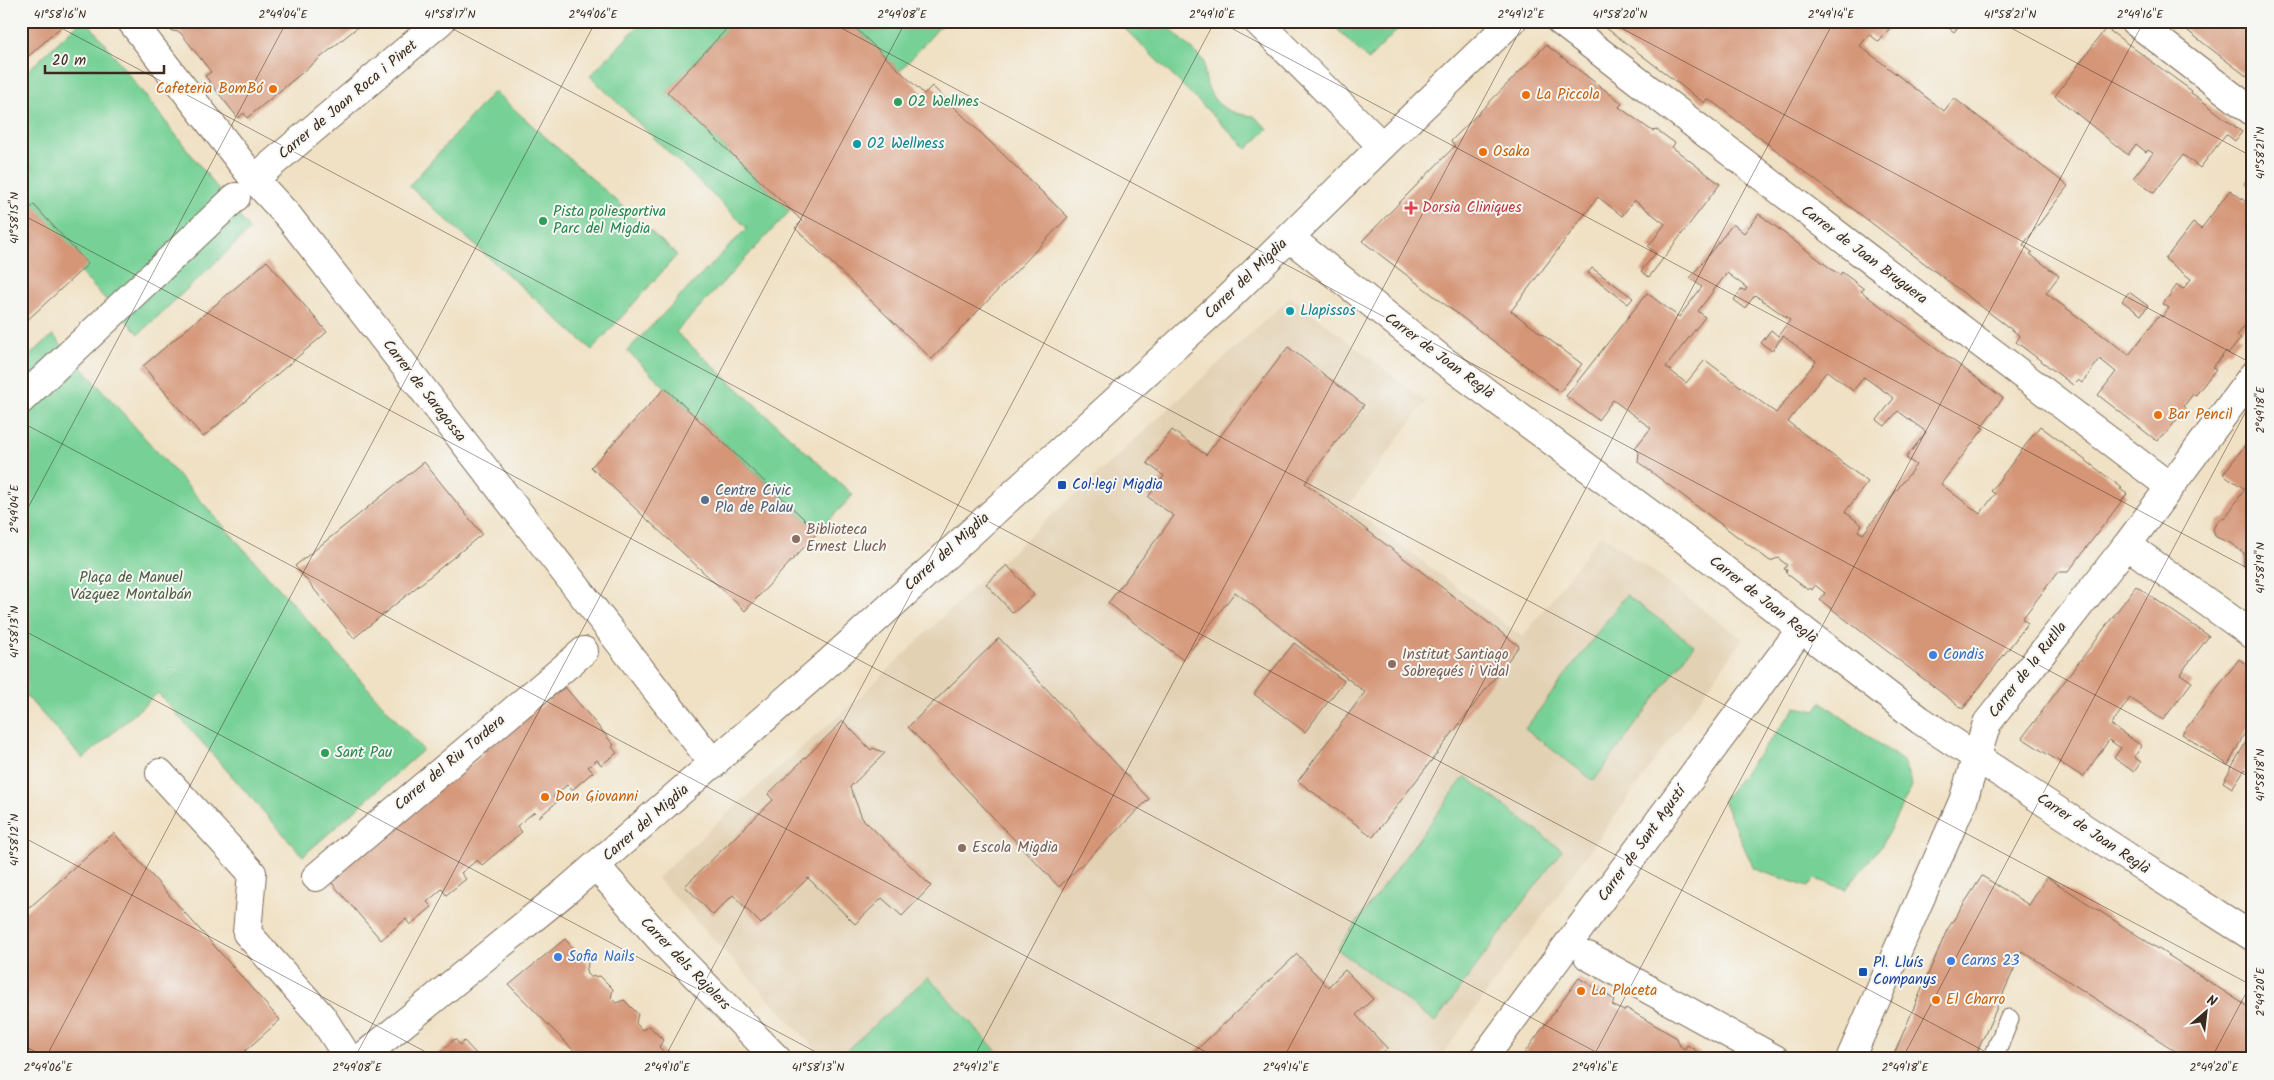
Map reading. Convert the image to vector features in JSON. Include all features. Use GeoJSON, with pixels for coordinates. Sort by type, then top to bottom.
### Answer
{"type":"FeatureCollection","features":[{"type":"Feature","properties":{"kind":"street","name":"Carrer de Saragossa"},"geometry":{"type":"LineString","coordinates":[[131,21],[245,188],[289,217],[714,764]]}},
{"type":"Feature","properties":{"kind":"street","name":"Carrer de Joan Roca i Pinet"},"geometry":{"type":"LineString","coordinates":[[21,400],[245,188],[441,21]]}},
{"type":"Feature","properties":{"kind":"street"},"geometry":{"type":"LineString","coordinates":[[1257,21],[1382,146]]}},
{"type":"Feature","properties":{"kind":"street","name":"Carrer del Migdia"},"geometry":{"type":"LineString","coordinates":[[360,1059],[596,866],[714,764],[1227,299],[1512,21]]}},
{"type":"Feature","properties":{"kind":"street","name":"Carrer de Joan Bruguera"},"geometry":{"type":"LineString","coordinates":[[1560,21],[2169,486]]}},
{"type":"Feature","properties":{"kind":"street"},"geometry":{"type":"LineString","coordinates":[[2134,21],[2253,112]]}},
{"type":"Feature","properties":{"kind":"street","name":"Carrer de Joan Reglà"},"geometry":{"type":"LineString","coordinates":[[1290,238],[1440,358],[1920,720],[2253,937]]}},
{"type":"Feature","properties":{"kind":"street","name":"Carrer de la Rutlla"},"geometry":{"type":"LineString","coordinates":[[1850,1059],[1963,801],[1987,723],[2127,545],[2253,375]]}},
{"type":"Feature","properties":{"kind":"street"},"geometry":{"type":"LineString","coordinates":[[2127,545],[2253,635]]}},
{"type":"Feature","properties":{"kind":"street","name":"Carrer de Sant Agustí"},"geometry":{"type":"LineString","coordinates":[[1484,1059],[1801,629]]}},
{"type":"Feature","properties":{"kind":"street","name":"Carrer del Riu Tordera"},"geometry":{"type":"LineString","coordinates":[[316,877],[584,651]]}},
{"type":"Feature","properties":{"kind":"street"},"geometry":{"type":"LineString","coordinates":[[160,773],[252,873],[247,933],[322,1017],[349,1059]]}},
{"type":"Feature","properties":{"kind":"street","name":"Carrer dels Rajolers"},"geometry":{"type":"LineString","coordinates":[[596,866],[661,940],[777,1059]]}},
{"type":"Feature","properties":{"kind":"street"},"geometry":{"type":"LineString","coordinates":[[1588,956],[1775,1059]]}},
{"type":"Feature","properties":{"kind":"lane"},"geometry":{"type":"LineString","coordinates":[[1993,1059],[2010,1020]]}},
{"type":"Feature","properties":{"kind":"shaded area"},"geometry":{"type":"Polygon","coordinates":[[[1291,297],[1426,402],[1348,506],[1523,637],[1601,534],[1743,639],[1439,1059],[824,1059],[657,878],[731,810],[859,698],[980,581],[1291,297]]]}},
{"type":"Feature","properties":{"kind":"green space"},"geometry":{"type":"Polygon","coordinates":[[[81,21],[87,21],[250,230],[139,334],[21,211],[21,77],[81,21]]]}},
{"type":"Feature","properties":{"kind":"green space"},"geometry":{"type":"Polygon","coordinates":[[[643,21],[734,21],[667,92],[790,211],[676,332],[853,495],[818,532],[627,351],[747,228],[590,76],[643,21]]]}},
{"type":"Feature","properties":{"kind":"green space"},"geometry":{"type":"Polygon","coordinates":[[[848,21],[945,21],[900,71],[848,21]]]}},
{"type":"Feature","properties":{"kind":"green space"},"geometry":{"type":"Polygon","coordinates":[[[1117,21],[1162,21],[1204,61],[1207,84],[1216,101],[1231,111],[1254,116],[1268,129],[1247,149],[1117,21]]]}},
{"type":"Feature","properties":{"kind":"green space"},"geometry":{"type":"Polygon","coordinates":[[[1337,21],[1406,21],[1368,60],[1337,29],[1337,21]]]}},
{"type":"Feature","properties":{"kind":"green space","name":"Pista poliesportiva Parc del Migdia"},"geometry":{"type":"Polygon","coordinates":[[[494,91],[677,255],[592,350],[409,186],[494,91]]]}},
{"type":"Feature","properties":{"kind":"green space","name":"Plaça de Manuel Vázquez Montalbán"},"geometry":{"type":"Polygon","coordinates":[[[53,335],[423,750],[303,856],[158,693],[83,759],[21,690],[21,363],[53,335]]]}},
{"type":"Feature","properties":{"kind":"green space"},"geometry":{"type":"Polygon","coordinates":[[[1626,595],[1694,645],[1594,781],[1525,729],[1626,595]]]}},
{"type":"Feature","properties":{"kind":"green space"},"geometry":{"type":"Polygon","coordinates":[[[1821,702],[1903,761],[1912,786],[1882,845],[1846,889],[1815,879],[1808,887],[1754,869],[1723,800],[1796,707],[1815,711],[1821,702]]]}},
{"type":"Feature","properties":{"kind":"green space"},"geometry":{"type":"Polygon","coordinates":[[[1465,776],[1562,850],[1435,1022],[1337,949],[1465,776]]]}},
{"type":"Feature","properties":{"kind":"green space"},"geometry":{"type":"Polygon","coordinates":[[[928,977],[1004,1059],[841,1059],[839,1057],[928,977]]]}},
{"type":"Feature","properties":{"kind":"building"},"geometry":{"type":"Polygon","coordinates":[[[21,21],[60,21],[63,25],[21,63],[21,21]]]}},
{"type":"Feature","properties":{"kind":"building"},"geometry":{"type":"Polygon","coordinates":[[[164,21],[365,21],[247,118],[244,113],[238,118],[205,76],[211,72],[180,32],[172,31],[164,21]]]}},
{"type":"Feature","properties":{"kind":"building","name":"O2 Wellness"},"geometry":{"type":"Polygon","coordinates":[[[734,21],[848,21],[924,94],[932,86],[1068,217],[932,359],[795,228],[802,221],[667,92],[734,21]]]}},
{"type":"Feature","properties":{"kind":"building"},"geometry":{"type":"Polygon","coordinates":[[[1597,21],[1826,21],[1832,26],[1835,21],[1895,21],[1879,42],[1869,34],[1860,46],[1944,111],[1954,98],[2068,186],[2023,245],[2032,252],[2030,254],[2059,276],[2046,293],[2129,355],[2159,315],[2162,317],[2169,308],[2163,304],[2177,285],[2183,289],[2191,279],[2165,259],[2193,223],[2201,229],[2230,190],[2246,202],[2253,193],[2253,319],[2251,317],[2237,336],[2241,338],[2229,353],[2226,351],[2213,367],[2216,369],[2195,396],[2193,394],[2184,406],[2186,408],[2164,436],[2162,435],[2157,441],[2098,395],[2116,372],[2100,359],[2082,383],[2078,380],[2073,385],[2016,342],[2020,336],[1714,103],[1707,99],[1704,103],[1597,21]]]}},
{"type":"Feature","properties":{"kind":"building"},"geometry":{"type":"Polygon","coordinates":[[[1940,21],[1963,21],[1954,32],[1940,21]]]}},
{"type":"Feature","properties":{"kind":"building"},"geometry":{"type":"Polygon","coordinates":[[[2175,21],[2253,21],[2253,81],[2224,59],[2175,21]]]}},
{"type":"Feature","properties":{"kind":"building"},"geometry":{"type":"Polygon","coordinates":[[[2106,28],[2192,91],[2191,93],[2242,132],[2235,141],[2226,134],[2200,168],[2183,155],[2154,193],[2133,178],[2153,153],[2148,150],[2146,152],[2136,144],[2128,155],[2055,96],[2106,28]]]}},
{"type":"Feature","properties":{"kind":"building"},"geometry":{"type":"Polygon","coordinates":[[[1546,45],[1622,103],[1619,107],[1652,131],[1657,130],[1675,143],[1672,147],[1720,184],[1649,277],[1641,271],[1656,253],[1648,247],[1665,224],[1634,200],[1622,216],[1598,197],[1511,311],[1582,364],[1560,392],[1362,241],[1455,146],[1451,141],[1546,45]]]}},
{"type":"Feature","properties":{"kind":"building"},"geometry":{"type":"Polygon","coordinates":[[[2253,173],[2253,189],[2245,183],[2253,173]]]}},
{"type":"Feature","properties":{"kind":"building"},"geometry":{"type":"Polygon","coordinates":[[[34,205],[88,264],[21,326],[21,217],[34,205]]]}},
{"type":"Feature","properties":{"kind":"building"},"geometry":{"type":"Polygon","coordinates":[[[1759,214],[1834,271],[1840,275],[1842,272],[1864,289],[1861,291],[1867,296],[2003,398],[1981,427],[1984,428],[1941,484],[1980,514],[1995,494],[1991,491],[2040,426],[2122,488],[2120,489],[2127,494],[2068,572],[2058,572],[2022,619],[2028,623],[1963,709],[1820,600],[1825,593],[1815,585],[1812,590],[1810,588],[1808,590],[1786,573],[1787,570],[1784,569],[1787,565],[1778,558],[1770,561],[1638,462],[1639,452],[1635,448],[1651,428],[1613,400],[1598,420],[1566,396],[1647,293],[1679,317],[1702,287],[1690,278],[1733,224],[1744,233],[1759,214]],[[1727,273],[1698,311],[1705,317],[1666,367],[1686,383],[1705,360],[1776,413],[1816,361],[1783,336],[1772,351],[1761,343],[1771,330],[1778,336],[1790,320],[1755,295],[1745,308],[1734,300],[1742,289],[1745,291],[1747,288],[1727,273]],[[1827,371],[1788,422],[1868,482],[1845,512],[1862,525],[1858,531],[1863,534],[1916,465],[1906,458],[1926,432],[1898,411],[1885,426],[1877,420],[1894,398],[1864,377],[1853,391],[1827,371]]]}},
{"type":"Feature","properties":{"kind":"building"},"geometry":{"type":"Polygon","coordinates":[[[267,261],[327,332],[203,437],[143,366],[267,261]]]}},
{"type":"Feature","properties":{"kind":"building"},"geometry":{"type":"Polygon","coordinates":[[[1592,268],[1633,298],[1628,304],[1588,273],[1592,268]]]}},
{"type":"Feature","properties":{"kind":"building"},"geometry":{"type":"Polygon","coordinates":[[[2129,292],[2148,306],[2141,315],[2122,301],[2129,292]]]}},
{"type":"Feature","properties":{"kind":"building"},"geometry":{"type":"Polygon","coordinates":[[[1288,347],[1364,405],[1305,483],[1519,646],[1373,837],[1298,781],[1365,692],[1235,592],[1183,660],[1108,603],[1174,516],[1148,497],[1164,476],[1147,463],[1172,430],[1206,455],[1288,347]]]}},
{"type":"Feature","properties":{"kind":"building","name":"Centre Civic Pla de Palau"},"geometry":{"type":"Polygon","coordinates":[[[665,388],[818,532],[745,611],[591,467],[665,388]]]}},
{"type":"Feature","properties":{"kind":"building"},"geometry":{"type":"Polygon","coordinates":[[[2253,435],[2253,572],[2244,567],[2244,553],[2230,543],[2216,537],[2213,530],[2219,520],[2225,518],[2245,489],[2223,474],[2253,435]]]}},
{"type":"Feature","properties":{"kind":"building"},"geometry":{"type":"Polygon","coordinates":[[[424,462],[482,534],[354,638],[295,566],[424,462]]]}},
{"type":"Feature","properties":{"kind":"building"},"geometry":{"type":"Polygon","coordinates":[[[1007,565],[1034,595],[1013,613],[986,584],[1007,565]]]}},
{"type":"Feature","properties":{"kind":"building"},"geometry":{"type":"Polygon","coordinates":[[[2136,586],[2209,636],[2180,674],[2192,682],[2163,720],[2130,698],[2111,725],[2142,746],[2134,757],[2141,762],[2134,772],[2114,758],[2121,748],[2109,740],[2083,777],[2022,738],[2136,586]]]}},
{"type":"Feature","properties":{"kind":"building"},"geometry":{"type":"Polygon","coordinates":[[[999,638],[1149,799],[1059,887],[908,727],[999,638]]]}},
{"type":"Feature","properties":{"kind":"building"},"geometry":{"type":"Polygon","coordinates":[[[1294,643],[1344,681],[1305,732],[1254,694],[1294,643]]]}},
{"type":"Feature","properties":{"kind":"building"},"geometry":{"type":"Polygon","coordinates":[[[2239,659],[2253,669],[2253,718],[2228,765],[2182,734],[2239,659]]]}},
{"type":"Feature","properties":{"kind":"building"},"geometry":{"type":"Polygon","coordinates":[[[565,687],[614,745],[612,747],[617,753],[601,765],[597,760],[588,767],[593,772],[572,790],[567,785],[553,797],[557,802],[539,817],[534,812],[517,826],[522,832],[482,865],[477,860],[461,873],[466,879],[446,895],[442,889],[427,902],[432,907],[410,925],[406,919],[381,940],[331,882],[375,838],[378,843],[392,831],[389,826],[407,811],[410,816],[427,802],[424,797],[466,762],[469,766],[484,754],[481,749],[501,733],[504,737],[518,725],[515,721],[535,704],[539,708],[565,687]]]}},
{"type":"Feature","properties":{"kind":"building"},"geometry":{"type":"Polygon","coordinates":[[[843,721],[871,750],[873,748],[885,753],[850,787],[862,818],[931,886],[902,916],[882,898],[855,924],[808,878],[761,924],[733,895],[713,915],[685,886],[773,800],[768,794],[843,721]]]}},
{"type":"Feature","properties":{"kind":"building"},"geometry":{"type":"Polygon","coordinates":[[[2253,730],[2253,775],[2245,769],[2232,788],[2223,782],[2253,730]]]}},
{"type":"Feature","properties":{"kind":"building"},"geometry":{"type":"Polygon","coordinates":[[[114,833],[280,1020],[236,1059],[36,1059],[21,1042],[21,915],[114,833]]]}},
{"type":"Feature","properties":{"kind":"building"},"geometry":{"type":"Polygon","coordinates":[[[1982,876],[2029,905],[2047,877],[2253,1010],[2253,1059],[2188,1059],[2022,951],[1974,1059],[1892,1059],[1947,930],[1982,876]]]}},
{"type":"Feature","properties":{"kind":"building"},"geometry":{"type":"Polygon","coordinates":[[[565,939],[588,964],[586,973],[590,977],[600,976],[613,989],[611,998],[616,1003],[624,1000],[638,1014],[636,1023],[642,1030],[649,1026],[663,1040],[659,1047],[667,1055],[675,1053],[681,1059],[582,1059],[509,985],[565,939]]]}},
{"type":"Feature","properties":{"kind":"building"},"geometry":{"type":"Polygon","coordinates":[[[1297,954],[1328,987],[1345,970],[1373,999],[1356,1015],[1387,1048],[1376,1059],[1187,1059],[1297,954]]]}},
{"type":"Feature","properties":{"kind":"building"},"geometry":{"type":"Polygon","coordinates":[[[1579,978],[1615,1000],[1612,1005],[1624,1011],[1626,1008],[1677,1038],[1680,1046],[1685,1049],[1687,1045],[1709,1059],[1520,1059],[1579,978]]]}},
{"type":"Feature","properties":{"kind":"building"},"geometry":{"type":"Polygon","coordinates":[[[455,1039],[460,1045],[464,1041],[481,1059],[432,1059],[455,1039]]]}},
{"type":"Feature","properties":{"kind":"place","name":"Cafeteria BomBó"},"geometry":{"type":"Point","coordinates":[273,89]}},
{"type":"Feature","properties":{"kind":"place","name":"La Piccola"},"geometry":{"type":"Point","coordinates":[1526,95]}},
{"type":"Feature","properties":{"kind":"place","name":"O2 Wellnes"},"geometry":{"type":"Point","coordinates":[898,102]}},
{"type":"Feature","properties":{"kind":"place","name":"O2 Wellness"},"geometry":{"type":"Point","coordinates":[857,144]}},
{"type":"Feature","properties":{"kind":"place","name":"Osaka"},"geometry":{"type":"Point","coordinates":[1483,152]}},
{"type":"Feature","properties":{"kind":"place","name":"Dorsia Cliniques"},"geometry":{"type":"Point","coordinates":[1411,208]}},
{"type":"Feature","properties":{"kind":"place","name":"Pista poliesportiva Parc del Migdia"},"geometry":{"type":"Point","coordinates":[543,221]}},
{"type":"Feature","properties":{"kind":"place","name":"Llapissos"},"geometry":{"type":"Point","coordinates":[1290,311]}},
{"type":"Feature","properties":{"kind":"place","name":"Bar Pencil"},"geometry":{"type":"Point","coordinates":[2158,415]}},
{"type":"Feature","properties":{"kind":"place","name":"Col·legi Migdia"},"geometry":{"type":"Point","coordinates":[1062,485]}},
{"type":"Feature","properties":{"kind":"place","name":"Centre Civic Pla de Palau"},"geometry":{"type":"Point","coordinates":[705,500]}},
{"type":"Feature","properties":{"kind":"place","name":"Biblioteca Ernest Lluch"},"geometry":{"type":"Point","coordinates":[796,539]}},
{"type":"Feature","properties":{"kind":"place","name":"Condis"},"geometry":{"type":"Point","coordinates":[1933,655]}},
{"type":"Feature","properties":{"kind":"place","name":"Institut Santiago Sobrequés i Vidal"},"geometry":{"type":"Point","coordinates":[1392,664]}},
{"type":"Feature","properties":{"kind":"place","name":"Sant Pau"},"geometry":{"type":"Point","coordinates":[325,753]}},
{"type":"Feature","properties":{"kind":"place","name":"Don Giovanni"},"geometry":{"type":"Point","coordinates":[545,797]}},
{"type":"Feature","properties":{"kind":"place","name":"Escola Migdia"},"geometry":{"type":"Point","coordinates":[962,848]}},
{"type":"Feature","properties":{"kind":"place","name":"Sofia Nails"},"geometry":{"type":"Point","coordinates":[558,957]}},
{"type":"Feature","properties":{"kind":"place","name":"Carns 23"},"geometry":{"type":"Point","coordinates":[1951,961]}},
{"type":"Feature","properties":{"kind":"place","name":"Pl. Lluís Companys"},"geometry":{"type":"Point","coordinates":[1863,972]}},
{"type":"Feature","properties":{"kind":"place","name":"La Placeta"},"geometry":{"type":"Point","coordinates":[1581,991]}},
{"type":"Feature","properties":{"kind":"place","name":"El Charro"},"geometry":{"type":"Point","coordinates":[1936,1000]}}]}
